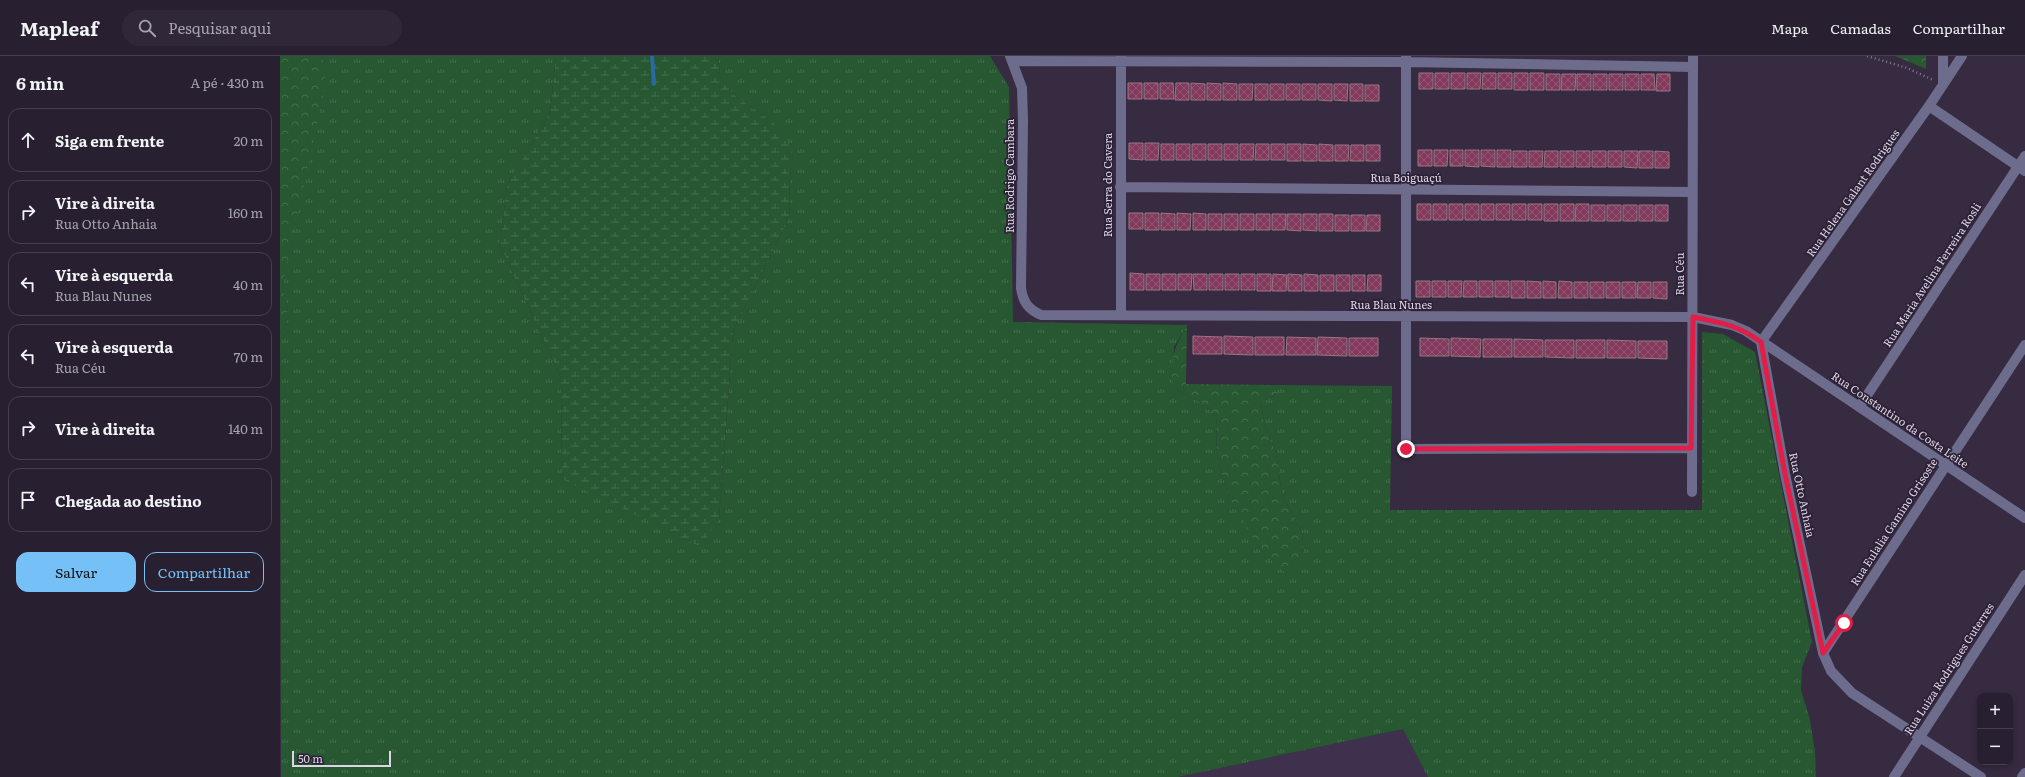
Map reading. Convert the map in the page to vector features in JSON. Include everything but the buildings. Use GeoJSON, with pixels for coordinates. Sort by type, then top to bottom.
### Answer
{"type":"FeatureCollection","features":[{"type":"Feature","properties":{"kind":"street","name":"Rua Céu"},"geometry":{"type":"LineString","coordinates":[[1692,492],[1693,56]]}},
{"type":"Feature","properties":{"kind":"street"},"geometry":{"type":"LineString","coordinates":[[1943,56],[1943,84]]}},
{"type":"Feature","properties":{"kind":"street","name":"Rua Helena Galant Rodrigues"},"geometry":{"type":"LineString","coordinates":[[1761,342],[1929,106],[1962,56]]}},
{"type":"Feature","properties":{"kind":"street","name":"Rua Serra do Cavera"},"geometry":{"type":"LineString","coordinates":[[1121,58],[1121,314]]}},
{"type":"Feature","properties":{"kind":"street"},"geometry":{"type":"LineString","coordinates":[[1011,59],[1406,59],[1693,67]]}},
{"type":"Feature","properties":{"kind":"street","name":"Rua Rodrigo Cambara"},"geometry":{"type":"LineString","coordinates":[[1011,59],[1022,88],[1021,288],[1023,298]]}},
{"type":"Feature","properties":{"kind":"street"},"geometry":{"type":"LineString","coordinates":[[1406,59],[1406,449],[1691,448]]}},
{"type":"Feature","properties":{"kind":"street"},"geometry":{"type":"LineString","coordinates":[[1929,106],[2022,168]]}},
{"type":"Feature","properties":{"kind":"street","name":"Rua Maria Avelina Ferreira Rosli"},"geometry":{"type":"LineString","coordinates":[[1860,406],[2022,168],[2025,156]]}},
{"type":"Feature","properties":{"kind":"street","name":"Rua Boiguaçú"},"geometry":{"type":"LineString","coordinates":[[1120,187],[1692,192]]}},
{"type":"Feature","properties":{"kind":"street","name":"Rua Blau Nunes"},"geometry":{"type":"LineString","coordinates":[[1023,298],[1029,309],[1041,315],[1121,314],[1406,317],[1693,317],[1732,325],[1746,331],[1761,342]]}},
{"type":"Feature","properties":{"kind":"street","name":"Rua Constantino da Costa Leite"},"geometry":{"type":"LineString","coordinates":[[1761,342],[1860,406],[1945,466],[2025,518]]}},
{"type":"Feature","properties":{"kind":"street","name":"Rua Otto Anhaia"},"geometry":{"type":"LineString","coordinates":[[1761,342],[1785,474],[1823,653],[1831,671],[1852,693],[1981,777]]}},
{"type":"Feature","properties":{"kind":"street","name":"Rua Eulalia Gamino Grisoste"},"geometry":{"type":"LineString","coordinates":[[1823,653],[2025,345]]}},
{"type":"Feature","properties":{"kind":"street","name":"Rua Luiza Rodrigues Guterres"},"geometry":{"type":"LineString","coordinates":[[1894,777],[2025,575]]}},
{"type":"Feature","properties":{"kind":"street"},"geometry":{"type":"LineString","coordinates":[[2022,777],[2025,773]]}},
{"type":"Feature","properties":{"kind":"path"},"geometry":{"type":"LineString","coordinates":[[1867,56],[1907,68],[1943,84]]}},
{"type":"Feature","properties":{"kind":"shaded area"},"geometry":{"type":"Polygon","coordinates":[[[1403,729],[1428,777],[1178,777],[1403,729]]]}},
{"type":"Feature","properties":{"kind":"green space"},"geometry":{"type":"Polygon","coordinates":[[[280,56],[321,56],[325,65],[324,91],[282,287],[287,317],[284,328],[280,333],[280,56]]]}},
{"type":"Feature","properties":{"kind":"green space"},"geometry":{"type":"Polygon","coordinates":[[[321,56],[556,56],[550,113],[507,185],[500,245],[561,378],[562,479],[719,519],[733,331],[789,218],[790,177],[793,156],[769,119],[734,95],[720,77],[718,56],[990,56],[1009,87],[1013,322],[1187,325],[1174,347],[1173,388],[1200,402],[1216,416],[1217,457],[1229,497],[1303,554],[1302,532],[1282,495],[1276,453],[1264,423],[1261,403],[1278,393],[1273,385],[1392,386],[1390,510],[1702,510],[1702,332],[1723,334],[1755,352],[1812,642],[1802,667],[1801,690],[1810,720],[1815,751],[1816,777],[1428,777],[1403,729],[1178,777],[281,777],[280,333],[284,328],[287,317],[282,287],[325,65],[321,56]]]}},
{"type":"Feature","properties":{"kind":"green space"},"geometry":{"type":"Polygon","coordinates":[[[556,56],[718,56],[720,77],[734,95],[769,119],[785,135],[793,156],[790,177],[789,218],[733,331],[719,519],[701,547],[562,479],[561,378],[500,245],[507,185],[550,113],[556,56]]]}},
{"type":"Feature","properties":{"kind":"green space"},"geometry":{"type":"Polygon","coordinates":[[[1895,56],[1926,56],[1926,69],[1895,56]]]}},
{"type":"Feature","properties":{"kind":"green space"},"geometry":{"type":"Polygon","coordinates":[[[1187,325],[1186,384],[1273,385],[1278,393],[1261,403],[1264,423],[1276,453],[1282,495],[1302,532],[1303,554],[1300,564],[1293,572],[1283,571],[1260,550],[1229,497],[1217,457],[1216,416],[1200,402],[1173,388],[1172,361],[1178,341],[1187,325]]]}},
{"type":"Feature","properties":{"kind":"waterway"},"geometry":{"type":"LineString","coordinates":[[652,56],[654,84]]}},
{"type":"Feature","properties":{"kind":"route"},"geometry":{"type":"LineString","coordinates":[[1406,449],[1691,448],[1693,317],[1732,325],[1746,331],[1761,342],[1785,474],[1823,653],[1844,623]]}}]}
